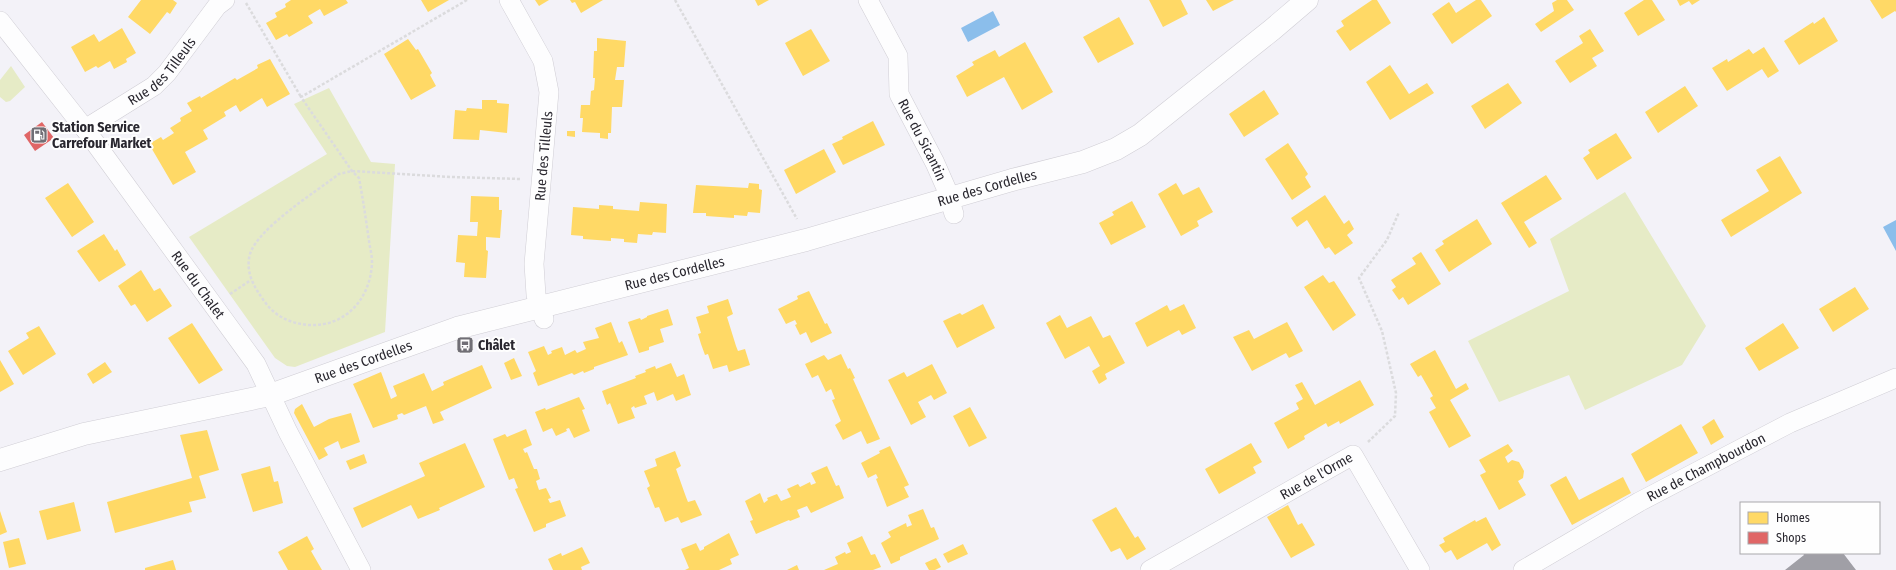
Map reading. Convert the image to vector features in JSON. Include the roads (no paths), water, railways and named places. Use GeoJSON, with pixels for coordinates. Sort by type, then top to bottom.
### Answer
{"type":"FeatureCollection","features":[{"type":"Feature","properties":{"kind":"street","name":"Rue des Tilleuls"},"geometry":{"type":"LineString","coordinates":[[86,129],[154,86],[167,73],[217,6],[225,0]]}},
{"type":"Feature","properties":{"kind":"street","name":"Rue des Tilleuls"},"geometry":{"type":"LineString","coordinates":[[509,0],[543,62],[549,92],[534,264],[541,313]]}},
{"type":"Feature","properties":{"kind":"street","name":"Rue du Sicantin"},"geometry":{"type":"LineString","coordinates":[[868,0],[898,56],[899,94],[935,163],[952,206]]}},
{"type":"Feature","properties":{"kind":"street","name":"Rue des Cordelles"},"geometry":{"type":"LineString","coordinates":[[0,460],[84,434],[270,395],[457,328],[541,313],[806,240],[952,206],[1083,162],[1116,149],[1140,135],[1307,0]]}},
{"type":"Feature","properties":{"kind":"street","name":"Rue du Chalet"},"geometry":{"type":"LineString","coordinates":[[0,20],[86,129],[256,364],[270,395],[361,570]]}},
{"type":"Feature","properties":{"kind":"street","name":"Rue de Champbourdon"},"geometry":{"type":"LineString","coordinates":[[1523,570],[1639,502],[1777,430],[1896,378]]}},
{"type":"Feature","properties":{"kind":"street","name":"Rue de l'Orme"},"geometry":{"type":"LineString","coordinates":[[1150,570],[1353,455],[1420,570]]}},
{"type":"Feature","properties":{"kind":"water"},"geometry":{"type":"Polygon","coordinates":[[[993,11],[1000,25],[968,42],[961,28],[993,11]]]}},
{"type":"Feature","properties":{"kind":"water"},"geometry":{"type":"Polygon","coordinates":[[[1896,220],[1896,251],[1883,227],[1896,220]]]}},
{"type":"Feature","properties":{"kind":"place","name":"Station Service Carrefour Market"},"geometry":{"type":"Point","coordinates":[39,135]}},
{"type":"Feature","properties":{"kind":"place","name":"Châlet"},"geometry":{"type":"Point","coordinates":[465,345]}}]}
